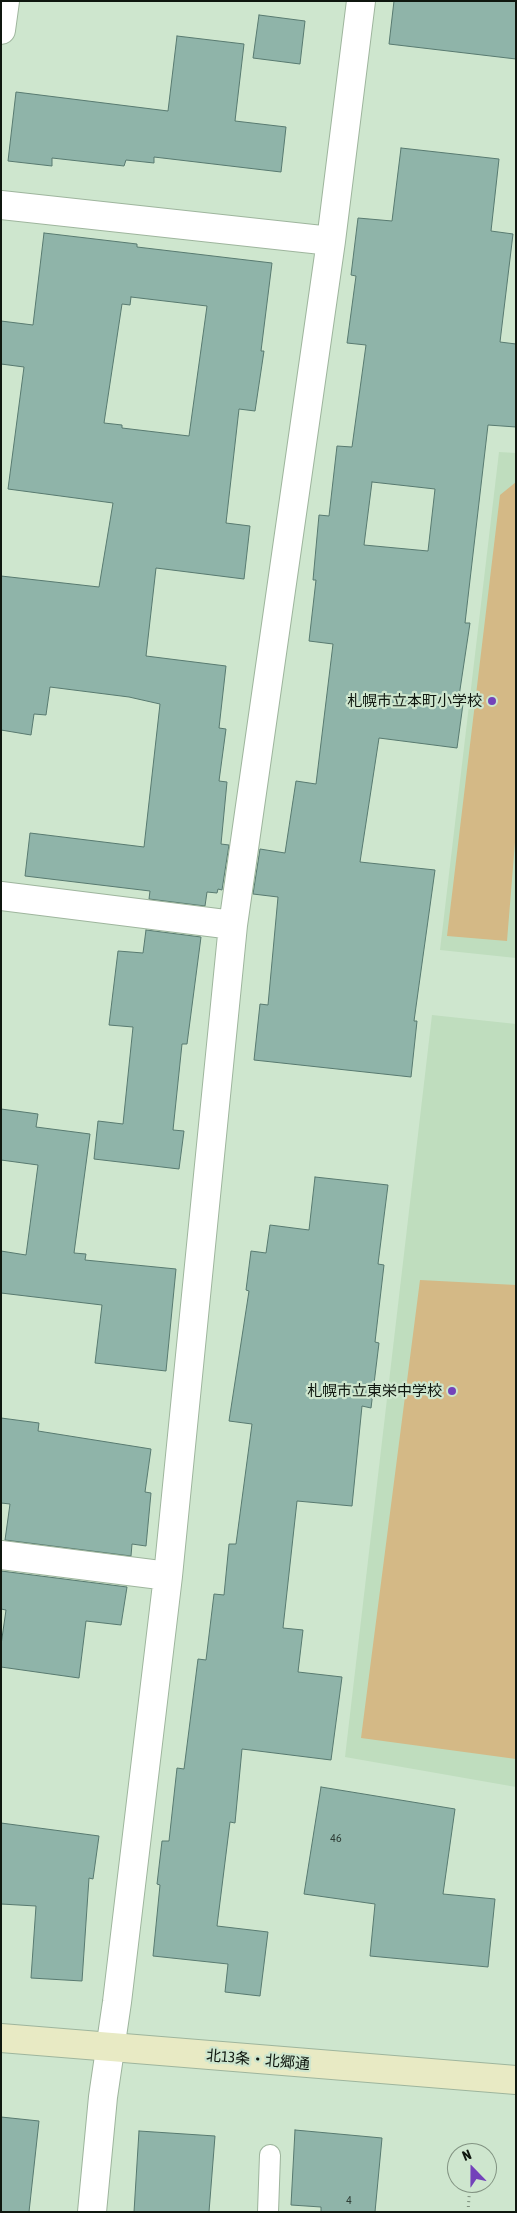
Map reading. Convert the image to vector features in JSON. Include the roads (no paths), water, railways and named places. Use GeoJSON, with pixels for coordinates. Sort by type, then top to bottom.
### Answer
{"type":"FeatureCollection","features":[{"type":"Feature","properties":{"kind":"street"},"geometry":{"type":"LineString","coordinates":[[1,30],[5,1]]}},
{"type":"Feature","properties":{"kind":"street"},"geometry":{"type":"LineString","coordinates":[[92,2212],[103,2096],[111,2048],[168,1576],[233,924],[331,241],[361,1]]}},
{"type":"Feature","properties":{"kind":"street"},"geometry":{"type":"LineString","coordinates":[[1,206],[331,241]]}},
{"type":"Feature","properties":{"kind":"street"},"geometry":{"type":"LineString","coordinates":[[1,896],[233,924]]}},
{"type":"Feature","properties":{"kind":"street"},"geometry":{"type":"LineString","coordinates":[[1,1555],[168,1576]]}},
{"type":"Feature","properties":{"kind":"street","name":"北13条・北郷通"},"geometry":{"type":"LineString","coordinates":[[1,2038],[516,2080]]}},
{"type":"Feature","properties":{"kind":"lane"},"geometry":{"type":"LineString","coordinates":[[268,2212],[270,2154]]}},
{"type":"Feature","properties":{"kind":"place","name":"札幌市立本町小学校"},"geometry":{"type":"Point","coordinates":[492,701]}},
{"type":"Feature","properties":{"kind":"place","name":"札幌市立東栄中学校"},"geometry":{"type":"Point","coordinates":[452,1391]}}]}
